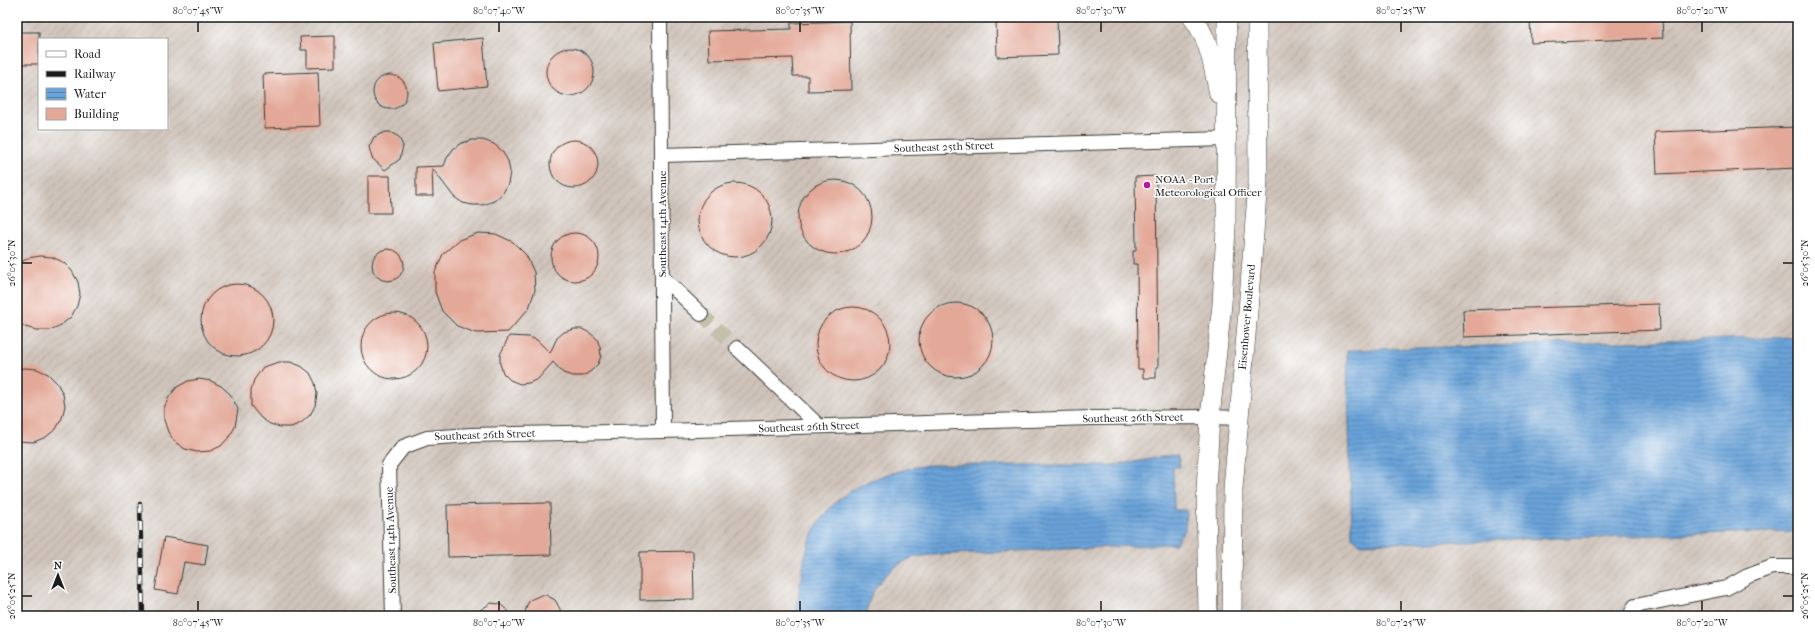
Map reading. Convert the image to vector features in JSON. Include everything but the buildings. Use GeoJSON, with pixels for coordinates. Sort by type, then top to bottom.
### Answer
{"type":"FeatureCollection","features":[{"type":"Feature","properties":{"kind":"street","name":"Southeast 14th Avenue"},"geometry":{"type":"LineString","coordinates":[[660,17],[663,431]]}},
{"type":"Feature","properties":{"kind":"street"},"geometry":{"type":"LineString","coordinates":[[1192,17],[1200,26],[1211,55],[1227,139]]}},
{"type":"Feature","properties":{"kind":"street"},"geometry":{"type":"LineString","coordinates":[[1208,616],[1206,490],[1210,416],[1222,297],[1226,228],[1227,17]]}},
{"type":"Feature","properties":{"kind":"street","name":"Eisenhower Boulevard"},"geometry":{"type":"LineString","coordinates":[[1232,616],[1233,490],[1258,181],[1257,17]]}},
{"type":"Feature","properties":{"kind":"street","name":"Southeast 25th Street"},"geometry":{"type":"LineString","coordinates":[[661,155],[1227,139]]}},
{"type":"Feature","properties":{"kind":"street"},"geometry":{"type":"LineString","coordinates":[[662,277],[701,314]]}},
{"type":"Feature","properties":{"kind":"street"},"geometry":{"type":"LineString","coordinates":[[737,348],[819,426]]}},
{"type":"Feature","properties":{"kind":"street","name":"Southeast 26th Street"},"geometry":{"type":"LineString","coordinates":[[389,464],[403,448],[427,438],[471,434],[663,431],[1210,416],[1239,418]]}},
{"type":"Feature","properties":{"kind":"street","name":"Southeast 14th Avenue"},"geometry":{"type":"LineString","coordinates":[[389,464],[393,616]]}},
{"type":"Feature","properties":{"kind":"street"},"geometry":{"type":"LineString","coordinates":[[1630,616],[1635,606],[1726,588],[1748,576],[1772,567],[1798,567]]}},
{"type":"Feature","properties":{"kind":"shaded area"},"geometry":{"type":"Polygon","coordinates":[[[17,17],[1798,17],[1798,337],[1347,350],[1352,537],[1360,544],[1798,531],[1798,616],[17,616],[17,17]]]}},
{"type":"Feature","properties":{"kind":"water"},"geometry":{"type":"Polygon","coordinates":[[[1798,337],[1798,531],[1360,544],[1352,537],[1347,350],[1798,337]]]}},
{"type":"Feature","properties":{"kind":"water"},"geometry":{"type":"Polygon","coordinates":[[[1172,455],[1178,456],[1180,467],[1173,467],[1174,510],[1186,510],[1185,530],[1175,544],[931,555],[917,557],[912,558],[896,567],[881,581],[871,598],[867,616],[796,616],[805,557],[815,529],[826,513],[839,499],[871,480],[908,469],[928,465],[1117,465],[1172,455]]]}},
{"type":"Feature","properties":{"kind":"tunnel"},"geometry":{"type":"LineString","coordinates":[[701,314],[737,348]]}},
{"type":"Feature","properties":{"kind":"railway"},"geometry":{"type":"LineString","coordinates":[[140,504],[143,616]]}},
{"type":"Feature","properties":{"kind":"place","name":"NOAA - Port Meteorological Officer"},"geometry":{"type":"Point","coordinates":[1147,185]}}]}
